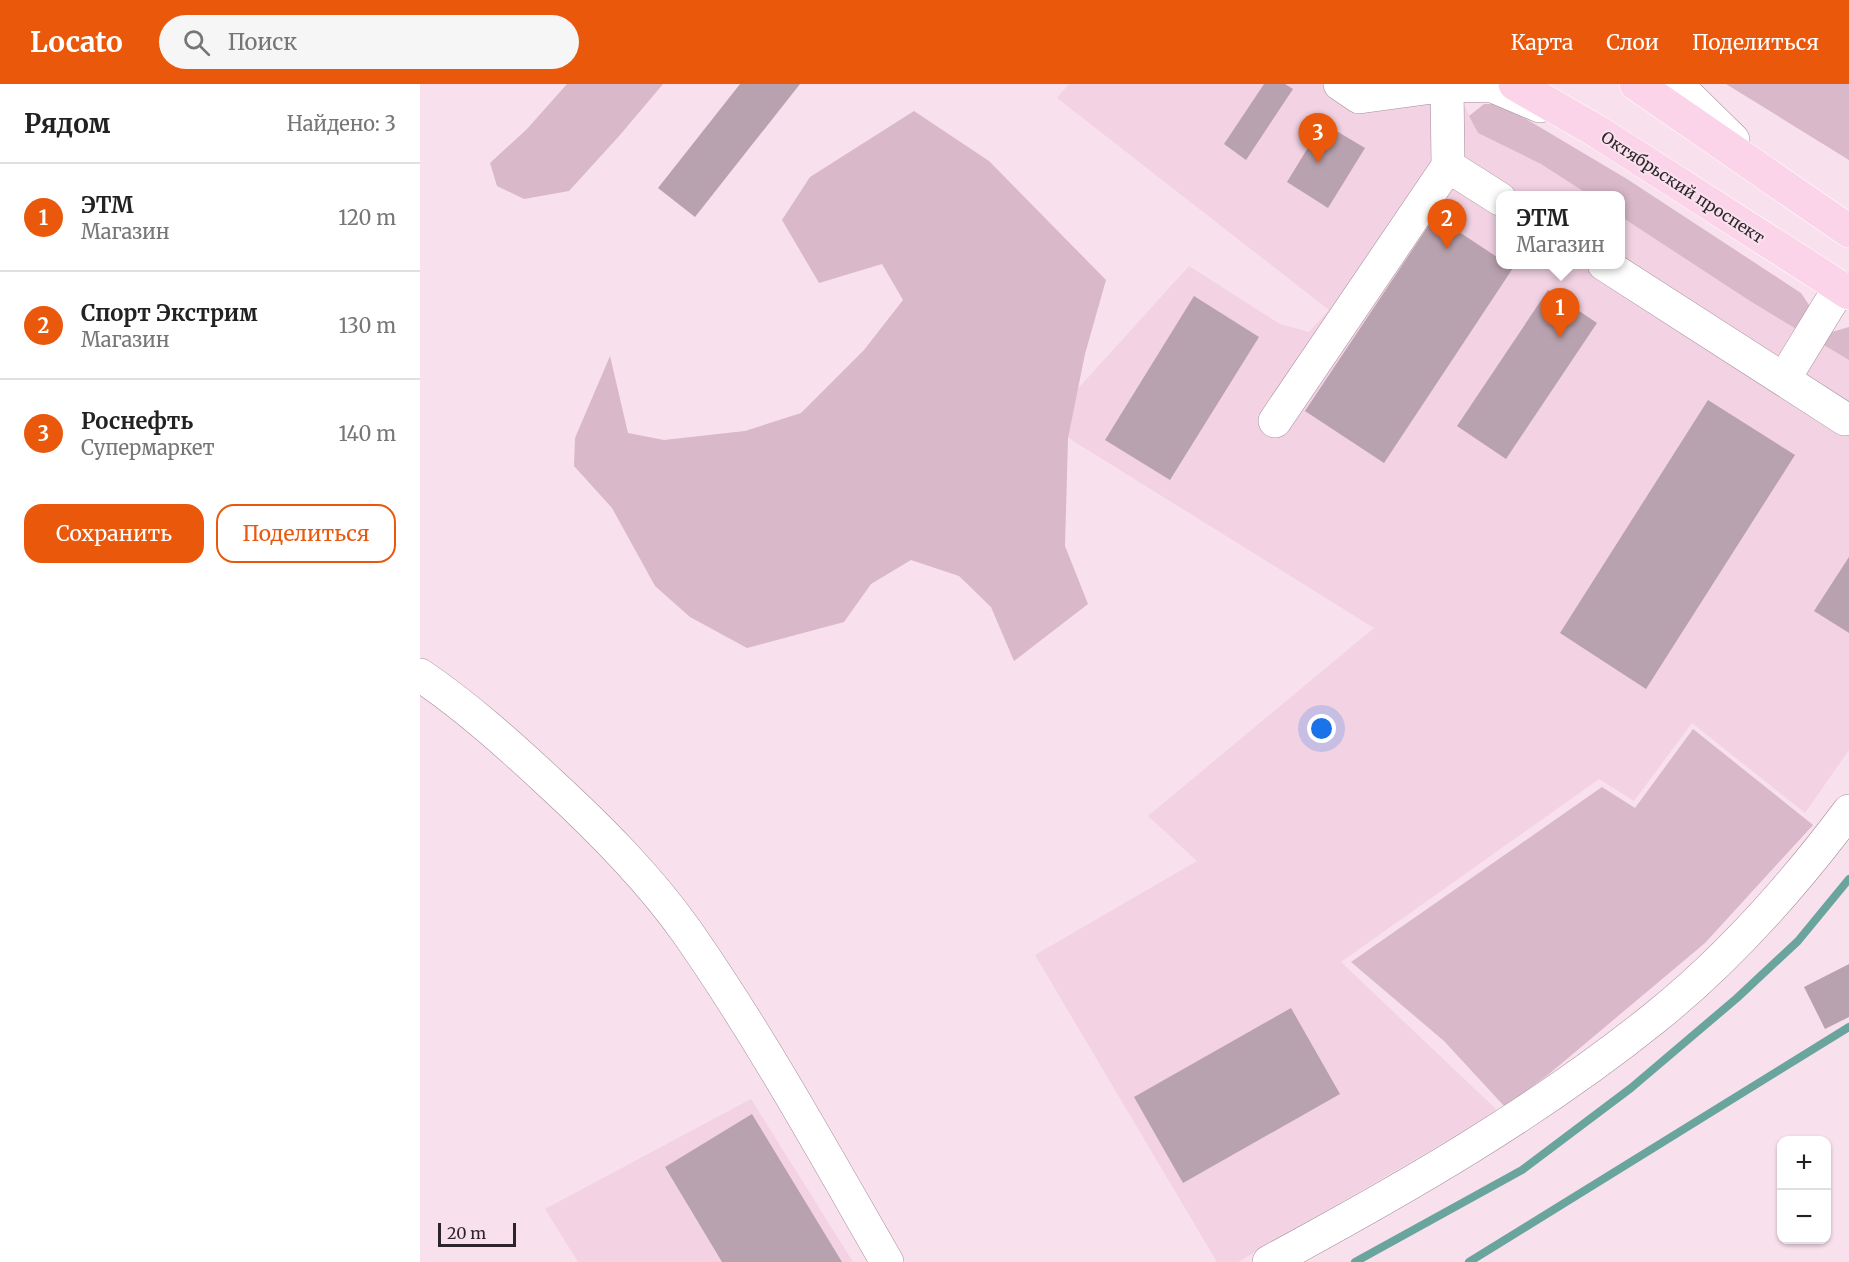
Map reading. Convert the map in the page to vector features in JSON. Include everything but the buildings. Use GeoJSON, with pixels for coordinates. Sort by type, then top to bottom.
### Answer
{"type":"FeatureCollection","features":[{"type":"Feature","properties":{"kind":"main road","name":"Октябрьский проспект"},"geometry":{"type":"LineString","coordinates":[[1515,84],[1598,132],[1844,290]]}},
{"type":"Feature","properties":{"kind":"main road"},"geometry":{"type":"LineString","coordinates":[[1636,84],[1849,231]]}},
{"type":"Feature","properties":{"kind":"lane"},"geometry":{"type":"LineString","coordinates":[[1340,84],[1359,97],[1447,85],[1493,86],[1598,132]]}},
{"type":"Feature","properties":{"kind":"lane"},"geometry":{"type":"LineString","coordinates":[[1676,84],[1775,181]]}},
{"type":"Feature","properties":{"kind":"lane"},"geometry":{"type":"LineString","coordinates":[[1275,421],[1448,166],[1447,85]]}},
{"type":"Feature","properties":{"kind":"lane"},"geometry":{"type":"LineString","coordinates":[[1448,166],[1496,196]]}},
{"type":"Feature","properties":{"kind":"lane"},"geometry":{"type":"LineString","coordinates":[[1612,269],[1845,419]]}},
{"type":"Feature","properties":{"kind":"lane"},"geometry":{"type":"LineString","coordinates":[[1784,378],[1844,290]]}},
{"type":"Feature","properties":{"kind":"lane"},"geometry":{"type":"LineString","coordinates":[[420,675],[500,735],[611,841],[679,922],[793,1098],[887,1262]]}},
{"type":"Feature","properties":{"kind":"lane"},"geometry":{"type":"LineString","coordinates":[[1269,1262],[1435,1170],[1494,1134],[1555,1094],[1658,1016],[1765,914],[1849,811]]}},
{"type":"Feature","properties":{"kind":"shaded area"},"geometry":{"type":"Polygon","coordinates":[[[567,84],[663,84],[569,191],[524,199],[497,186],[490,163],[527,129],[567,84]]]}},
{"type":"Feature","properties":{"kind":"shaded area"},"geometry":{"type":"Polygon","coordinates":[[[1069,84],[1454,84],[1478,133],[1541,164],[1583,191],[1496,191],[1496,269],[1625,269],[1625,219],[1750,301],[1849,360],[1849,750],[1805,813],[1692,723],[1634,801],[1599,779],[1341,962],[1498,1111],[1238,1262],[1217,1262],[1035,955],[1197,861],[1148,816],[1374,628],[1046,424],[1189,266],[1280,324],[1309,332],[1329,310],[1057,98],[1069,84]]]}},
{"type":"Feature","properties":{"kind":"shaded area"},"geometry":{"type":"Polygon","coordinates":[[[1726,84],[1849,84],[1849,160],[1726,84]]]}},
{"type":"Feature","properties":{"kind":"shaded area"},"geometry":{"type":"Polygon","coordinates":[[[1484,104],[1501,104],[1627,179],[1801,293],[1809,305],[1798,330],[1625,219],[1625,191],[1583,191],[1541,164],[1478,133],[1469,116],[1484,104]]]}},
{"type":"Feature","properties":{"kind":"shaded area"},"geometry":{"type":"Polygon","coordinates":[[[914,111],[989,161],[1106,280],[1085,354],[1068,438],[1065,546],[1088,604],[1014,661],[991,607],[959,576],[911,560],[871,584],[844,622],[747,648],[690,617],[655,586],[612,508],[574,466],[575,438],[610,356],[628,433],[664,440],[745,431],[801,413],[864,350],[903,300],[882,264],[819,283],[782,220],[810,177],[914,111]]]}},
{"type":"Feature","properties":{"kind":"shaded area"},"geometry":{"type":"Polygon","coordinates":[[[1849,327],[1849,360],[1822,344],[1832,332],[1849,327]]]}},
{"type":"Feature","properties":{"kind":"shaded area"},"geometry":{"type":"Polygon","coordinates":[[[1693,729],[1813,825],[1705,943],[1549,1074],[1505,1107],[1444,1041],[1351,962],[1602,787],[1635,808],[1693,729]]]}},
{"type":"Feature","properties":{"kind":"shaded area"},"geometry":{"type":"Polygon","coordinates":[[[751,1099],[853,1262],[578,1262],[545,1209],[751,1099]]]}},
{"type":"Feature","properties":{"kind":"waterway"},"geometry":{"type":"LineString","coordinates":[[1355,1262],[1522,1170],[1631,1088],[1737,998],[1798,941],[1849,879]]}},
{"type":"Feature","properties":{"kind":"waterway"},"geometry":{"type":"LineString","coordinates":[[1469,1262],[1849,1027]]}},
{"type":"Feature","properties":{"kind":"place","name":"Роснефть"},"geometry":{"type":"Point","coordinates":[1318,163]}},
{"type":"Feature","properties":{"kind":"place","name":"Спорт Экстрим"},"geometry":{"type":"Point","coordinates":[1447,249]}},
{"type":"Feature","properties":{"kind":"place","name":"ЭТМ"},"geometry":{"type":"Point","coordinates":[1560,338]}}]}
